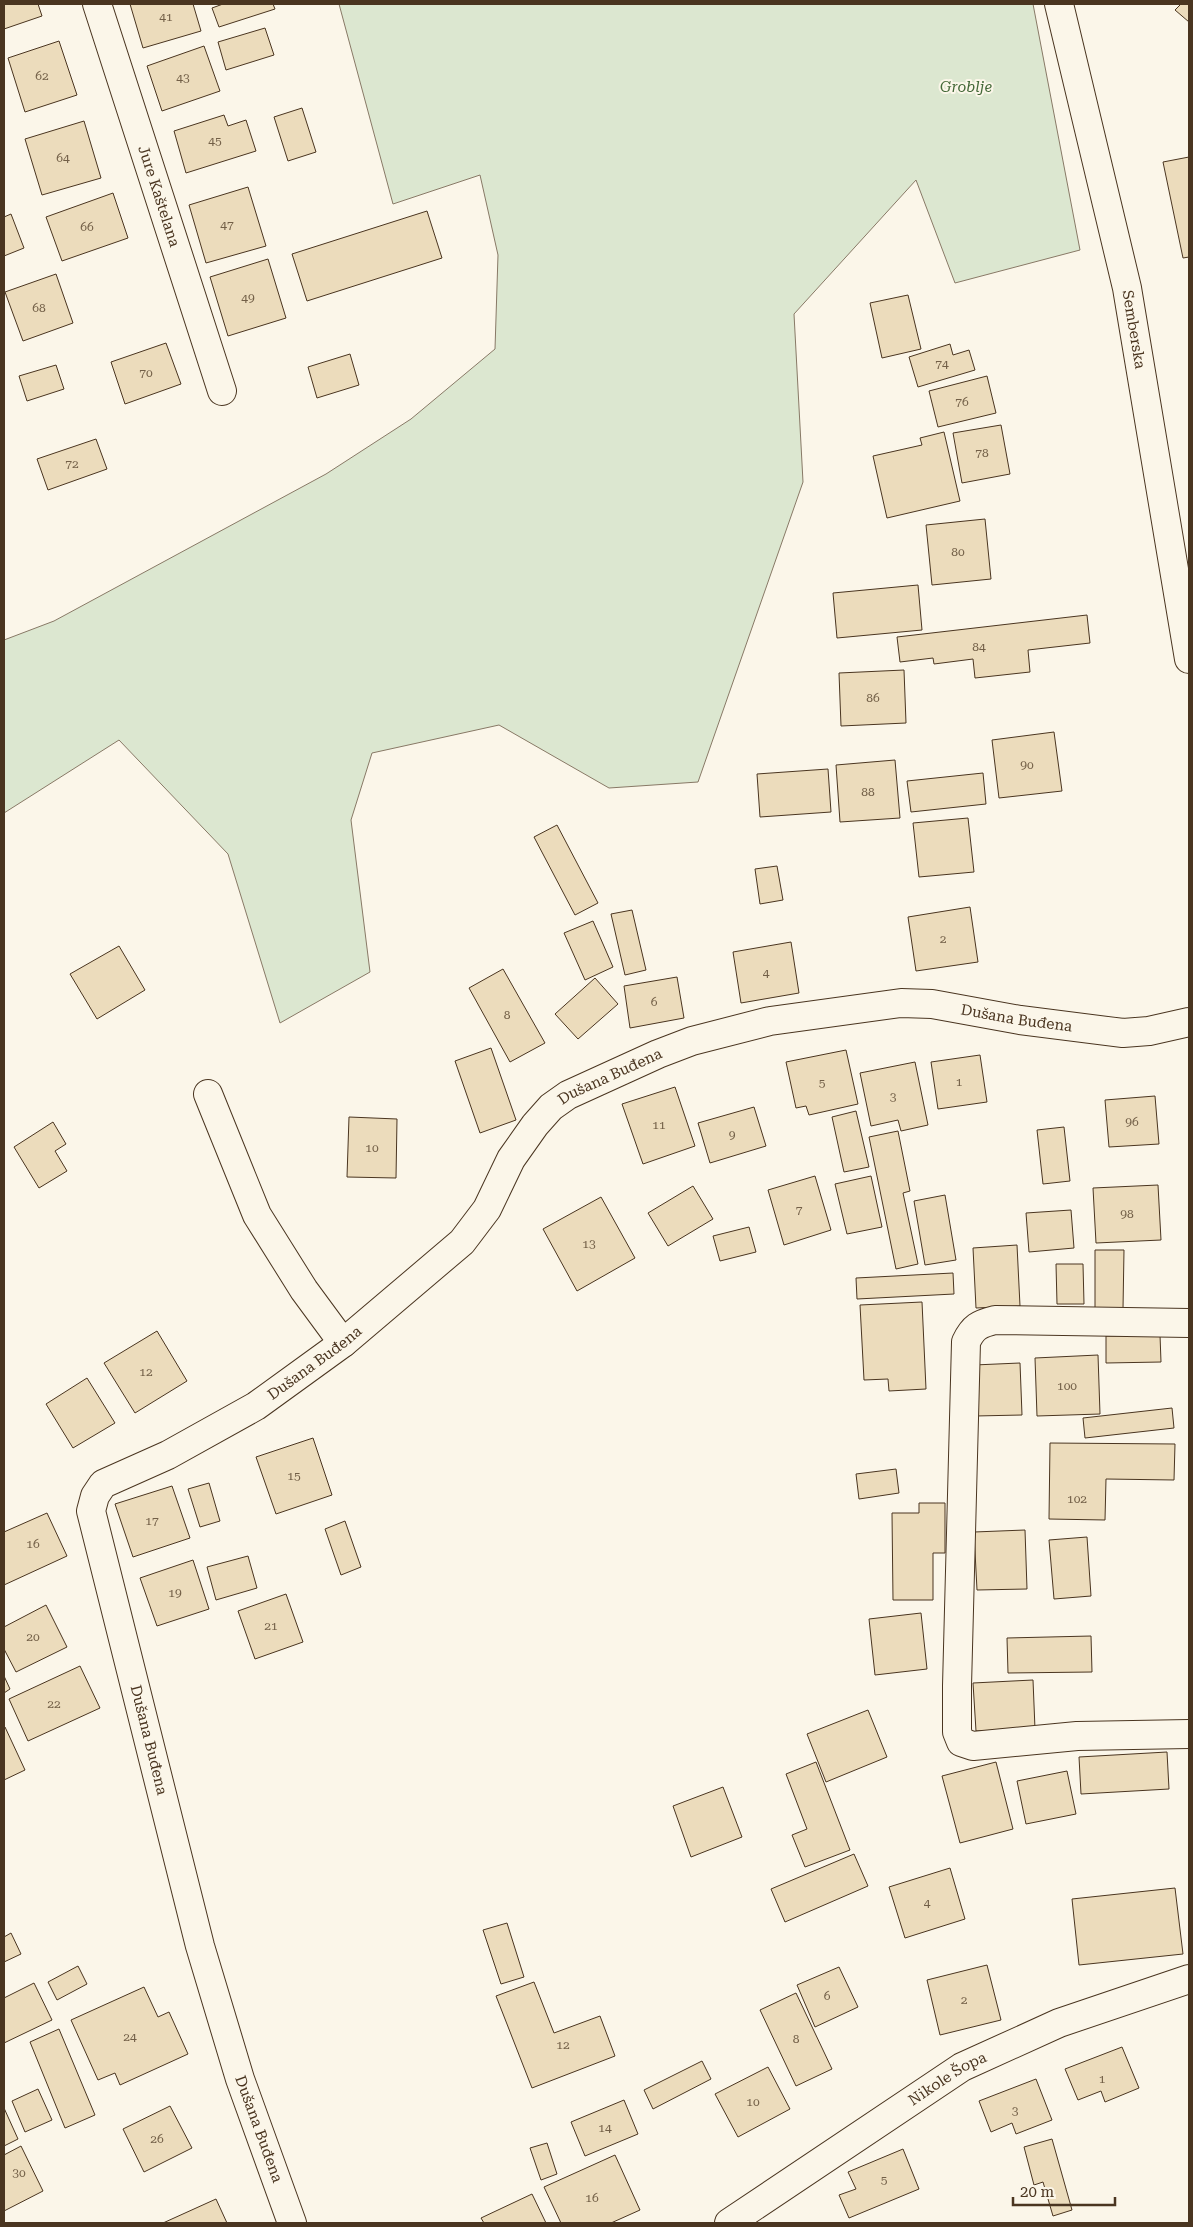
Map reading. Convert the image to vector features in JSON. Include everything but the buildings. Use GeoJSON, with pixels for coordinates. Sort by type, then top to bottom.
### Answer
{"type":"FeatureCollection","features":[{"type":"Feature","properties":{"kind":"street","name":"Jure Kaštelana"},"geometry":{"type":"LineString","coordinates":[[97,4],[222,390]]}},
{"type":"Feature","properties":{"kind":"street","name":"Semberska"},"geometry":{"type":"LineString","coordinates":[[1059,4],[1069,54],[1127,288],[1189,660]]}},
{"type":"Feature","properties":{"kind":"street","name":"Dušana Buđena"},"geometry":{"type":"LineString","coordinates":[[292,2223],[240,2079],[200,1946],[91,1511],[95,1496],[104,1484],[168,1455],[256,1406],[343,1343],[462,1242],[487,1209],[511,1160],[535,1125],[551,1107],[568,1095],[692,1040],[770,1021],[901,1003],[932,1004],[1020,1020],[1123,1033],[1149,1031],[1189,1022]]}},
{"type":"Feature","properties":{"kind":"street"},"geometry":{"type":"LineString","coordinates":[[208,1094],[257,1215],[304,1290],[343,1343]]}},
{"type":"Feature","properties":{"kind":"street"},"geometry":{"type":"LineString","coordinates":[[1189,1323],[995,1320],[984,1322],[972,1330],[966,1342],[957,1686],[957,1732],[962,1742],[973,1746],[1076,1736],[1189,1734]]}},
{"type":"Feature","properties":{"kind":"street","name":"Nikole Šopa"},"geometry":{"type":"LineString","coordinates":[[729,2223],[962,2067],[1059,2023],[1189,1979]]}},
{"type":"Feature","properties":{"kind":"green space","name":"Groblje"},"geometry":{"type":"Polygon","coordinates":[[[339,4],[1033,4],[1080,250],[955,283],[916,180],[794,314],[803,482],[698,782],[609,788],[499,725],[372,753],[351,820],[370,972],[280,1023],[228,854],[119,740],[4,813],[4,640],[54,621],[326,474],[411,419],[495,349],[498,255],[480,175],[393,204],[339,4]]]}}]}
